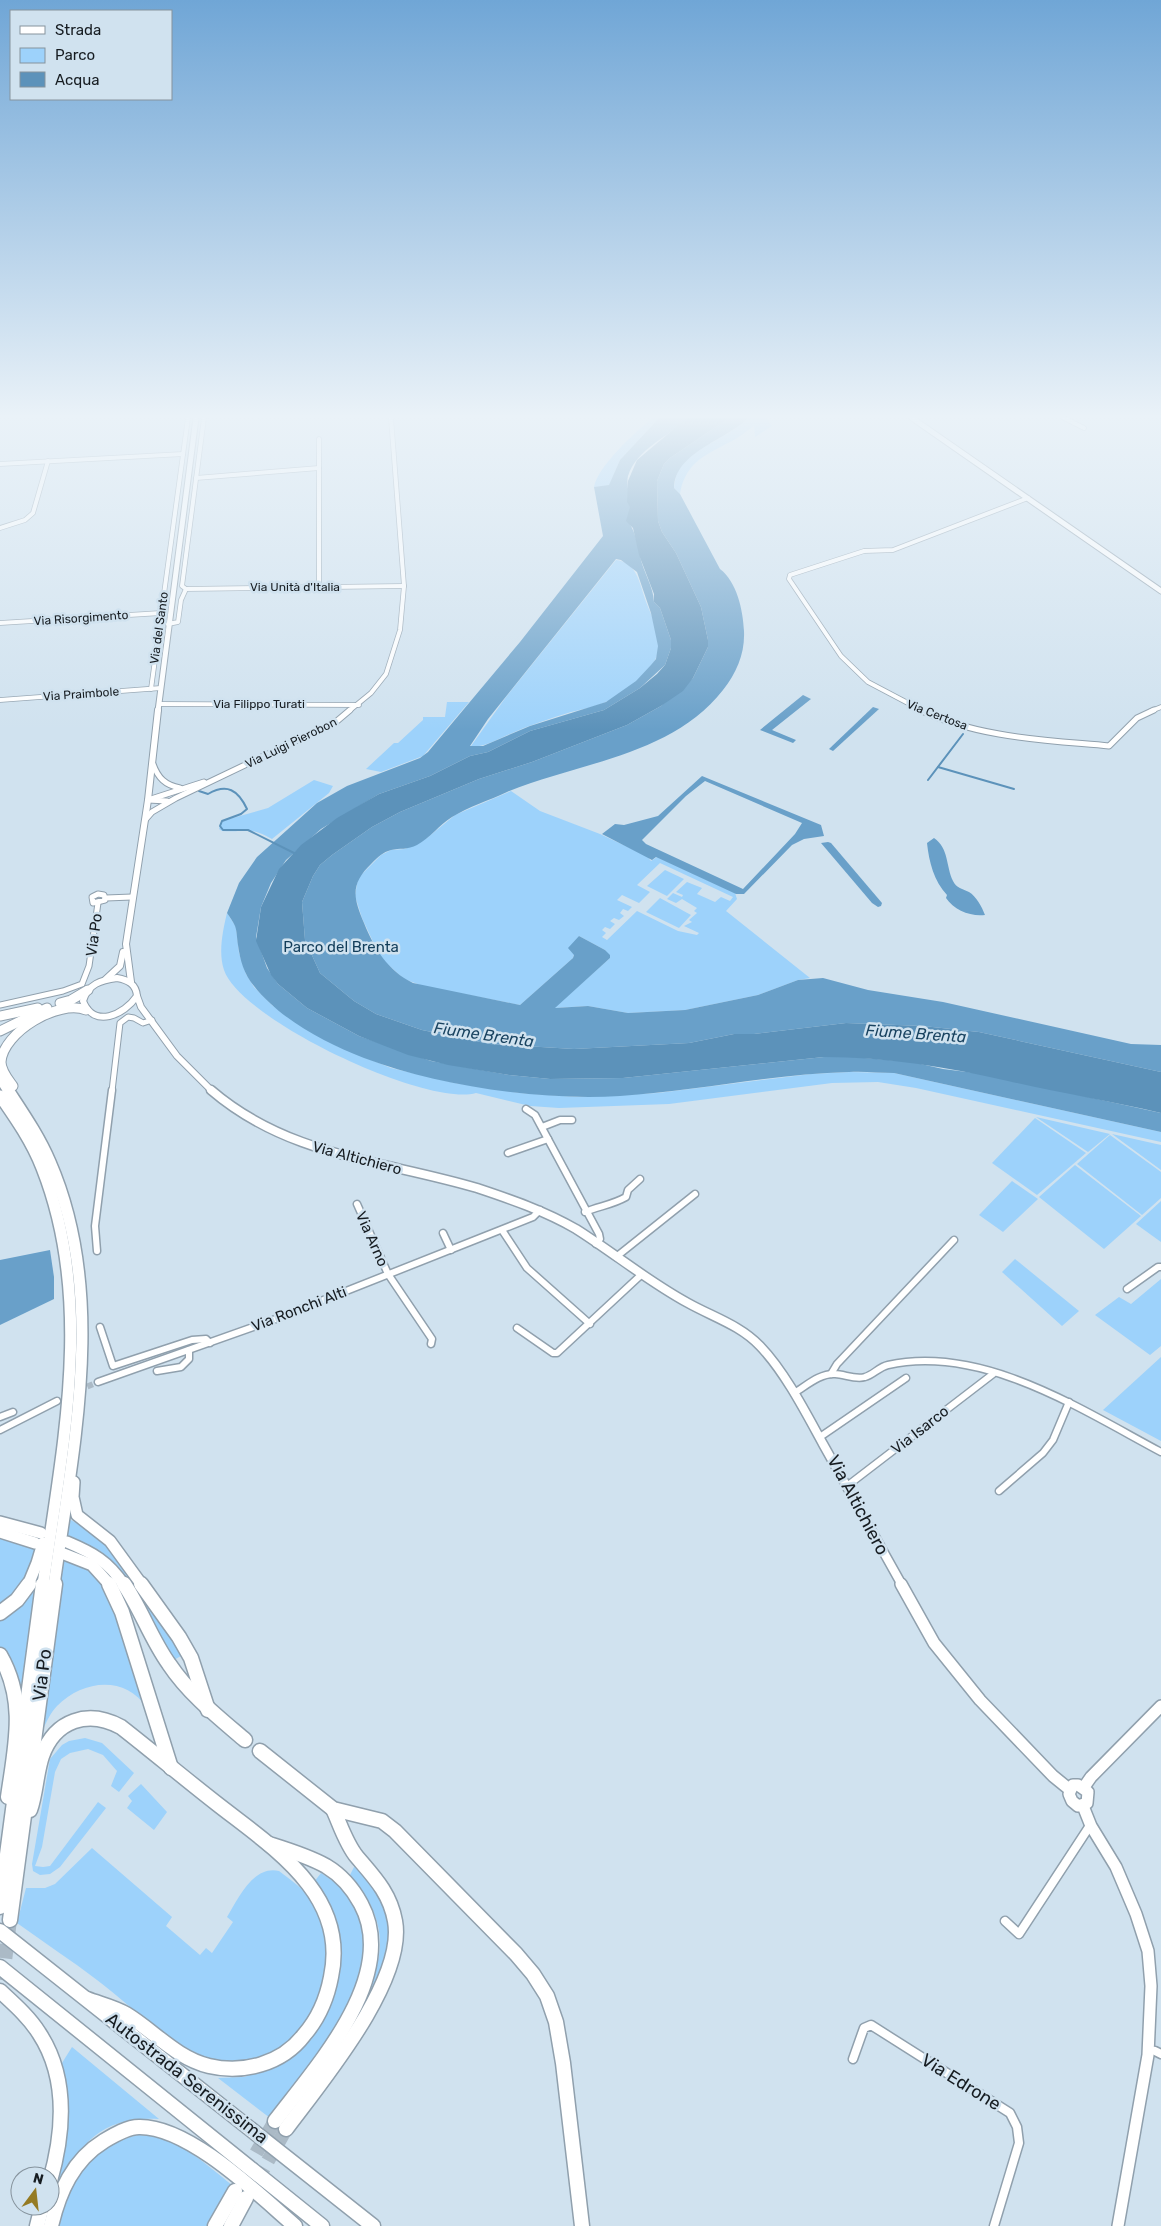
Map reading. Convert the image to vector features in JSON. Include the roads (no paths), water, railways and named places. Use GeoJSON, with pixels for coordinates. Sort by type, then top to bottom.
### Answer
{"type":"FeatureCollection","features":[{"type":"Feature","properties":{"kind":"highway"},"geometry":{"type":"LineString","coordinates":[[0,1016],[71,1000],[88,990]]}},
{"type":"Feature","properties":{"kind":"highway"},"geometry":{"type":"LineString","coordinates":[[0,1030],[50,1006],[74,1004],[85,1008]]}},
{"type":"Feature","properties":{"kind":"highway"},"geometry":{"type":"LineString","coordinates":[[69,1431],[82,1330],[81,1276],[73,1230],[62,1190],[40,1128],[7,1078],[2,1066],[3,1052],[8,1043],[19,1033],[54,1011],[74,1006],[85,1008]]}},
{"type":"Feature","properties":{"kind":"highway"},"geometry":{"type":"LineString","coordinates":[[0,1079],[32,1124],[48,1153]]}},
{"type":"Feature","properties":{"kind":"highway"},"geometry":{"type":"LineString","coordinates":[[0,1096],[39,1158],[53,1195],[63,1235],[70,1280],[72,1322],[69,1431],[77,1448],[72,1495],[73,1507],[78,1518],[85,1525],[104,1534],[110,1541],[179,1636],[191,1658],[208,1710]]}},
{"type":"Feature","properties":{"kind":"highway","name":"Via Po"},"geometry":{"type":"LineString","coordinates":[[0,1907],[53,1508],[69,1431]]}},
{"type":"Feature","properties":{"kind":"highway","name":"Via Po"},"geometry":{"type":"LineString","coordinates":[[5,1926],[23,1827],[69,1431]]}},
{"type":"Feature","properties":{"kind":"highway"},"geometry":{"type":"LineString","coordinates":[[0,1613],[14,1603],[27,1587],[37,1566],[53,1508]]}},
{"type":"Feature","properties":{"kind":"highway"},"geometry":{"type":"LineString","coordinates":[[0,1522],[38,1538],[0,1532]]}},
{"type":"Feature","properties":{"kind":"highway"},"geometry":{"type":"LineString","coordinates":[[171,1768],[122,1612],[111,1586],[106,1577],[92,1565],[65,1548],[96,1554],[112,1569],[169,1665],[208,1710],[245,1740]]}},
{"type":"Feature","properties":{"kind":"highway"},"geometry":{"type":"LineString","coordinates":[[0,1654],[11,1670],[17,1697],[17,1722],[6,1813],[7,1853]]}},
{"type":"Feature","properties":{"kind":"highway"},"geometry":{"type":"LineString","coordinates":[[23,1827],[32,1804],[43,1755],[48,1744],[66,1725],[76,1719],[85,1716],[97,1716],[115,1722],[266,1842],[294,1868],[316,1893],[326,1910],[334,1946],[332,1977],[327,1995],[311,2027],[297,2044],[262,2066],[243,2070],[225,2070],[207,2066],[174,2049],[124,2013],[87,1999]]}},
{"type":"Feature","properties":{"kind":"highway"},"geometry":{"type":"LineString","coordinates":[[260,1752],[332,1809],[356,1856],[366,1865],[384,1890],[395,1921],[396,1948],[384,1982],[355,2034],[334,2066],[280,2125],[340,2032],[368,1973],[374,1945],[368,1914],[360,1899],[339,1876],[327,1866],[266,1842]]}},
{"type":"Feature","properties":{"kind":"highway"},"geometry":{"type":"LineString","coordinates":[[332,1809],[382,1821],[395,1830],[516,1954],[533,1974],[547,1996],[556,2022],[563,2063],[582,2226]]}},
{"type":"Feature","properties":{"kind":"highway","name":"Autostrada Serenissima"},"geometry":{"type":"LineString","coordinates":[[5,1926],[87,1999],[373,2226]]}},
{"type":"Feature","properties":{"kind":"highway","name":"Autostrada Serenissima"},"geometry":{"type":"LineString","coordinates":[[0,1967],[322,2226]]}},
{"type":"Feature","properties":{"kind":"highway"},"geometry":{"type":"LineString","coordinates":[[0,1991],[40,2034],[52,2058],[60,2098],[60,2131],[58,2153],[54,2166]]}},
{"type":"Feature","properties":{"kind":"highway"},"geometry":{"type":"LineString","coordinates":[[51,2226],[56,2202],[69,2176],[83,2157],[98,2145],[117,2134],[138,2127],[156,2128],[174,2134],[196,2146],[295,2226]]}},
{"type":"Feature","properties":{"kind":"highway"},"geometry":{"type":"LineString","coordinates":[[214,2226],[241,2194],[230,2226]]}},
{"type":"Feature","properties":{"kind":"street"},"geometry":{"type":"LineString","coordinates":[[0,528],[19,522]]}},
{"type":"Feature","properties":{"kind":"street","name":"Via del Santo"},"geometry":{"type":"LineString","coordinates":[[151,689],[174,522]]}},
{"type":"Feature","properties":{"kind":"street"},"geometry":{"type":"LineString","coordinates":[[130,982],[126,944],[148,800],[182,522]]}},
{"type":"Feature","properties":{"kind":"street","name":"Via del Santo"},"geometry":{"type":"LineString","coordinates":[[186,588],[182,586],[191,522]]}},
{"type":"Feature","properties":{"kind":"street"},"geometry":{"type":"LineString","coordinates":[[319,522],[319,588]]}},
{"type":"Feature","properties":{"kind":"street","name":"Via Luigi Pierobon"},"geometry":{"type":"LineString","coordinates":[[197,787],[322,729],[360,705],[378,685],[392,659],[400,630],[404,586],[399,522]]}},
{"type":"Feature","properties":{"kind":"street","name":"Via Certosa"},"geometry":{"type":"LineString","coordinates":[[964,522],[893,550],[864,551],[790,575],[789,579],[827,638],[854,670],[887,694],[940,719],[964,727],[1005,735],[1109,746],[1137,718],[1161,707]]}},
{"type":"Feature","properties":{"kind":"street"},"geometry":{"type":"LineString","coordinates":[[1062,522],[1161,591]]}},
{"type":"Feature","properties":{"kind":"street","name":"Via Unità d'Italia"},"geometry":{"type":"LineString","coordinates":[[186,588],[404,586]]}},
{"type":"Feature","properties":{"kind":"street"},"geometry":{"type":"LineString","coordinates":[[168,624],[178,622],[181,600],[186,588]]}},
{"type":"Feature","properties":{"kind":"street","name":"Via Risorgimento"},"geometry":{"type":"LineString","coordinates":[[0,623],[161,613]]}},
{"type":"Feature","properties":{"kind":"street","name":"Via Praimbole"},"geometry":{"type":"LineString","coordinates":[[0,700],[161,688]]}},
{"type":"Feature","properties":{"kind":"street","name":"Via Filippo Turati"},"geometry":{"type":"LineString","coordinates":[[159,704],[360,705]]}},
{"type":"Feature","properties":{"kind":"street"},"geometry":{"type":"LineString","coordinates":[[152,762],[159,779],[165,785],[197,787]]}},
{"type":"Feature","properties":{"kind":"street"},"geometry":{"type":"LineString","coordinates":[[148,800],[190,787]]}},
{"type":"Feature","properties":{"kind":"street"},"geometry":{"type":"LineString","coordinates":[[144,820],[152,812],[197,787]]}},
{"type":"Feature","properties":{"kind":"street"},"geometry":{"type":"LineString","coordinates":[[148,800],[160,802],[176,798]]}},
{"type":"Feature","properties":{"kind":"street","name":"Via Po"},"geometry":{"type":"LineString","coordinates":[[98,904],[91,901],[94,896],[102,894],[106,898]]}},
{"type":"Feature","properties":{"kind":"street","name":"Via Po"},"geometry":{"type":"LineString","coordinates":[[0,1006],[82,984],[89,966],[98,904],[106,898],[132,897]]}},
{"type":"Feature","properties":{"kind":"street","name":"Via Po"},"geometry":{"type":"LineString","coordinates":[[88,990],[106,980],[120,966],[126,944]]}},
{"type":"Feature","properties":{"kind":"street"},"geometry":{"type":"LineString","coordinates":[[106,980],[117,978],[130,982],[135,986],[137,996],[130,1008],[124,1012]]}},
{"type":"Feature","properties":{"kind":"street"},"geometry":{"type":"LineString","coordinates":[[88,990],[84,997],[85,1008],[90,1013],[102,1017],[136,1011],[150,1017],[143,1023],[132,1018],[125,1018],[120,1023],[95,1226],[97,1251]]}},
{"type":"Feature","properties":{"kind":"street","name":"Via Altichiero"},"geometry":{"type":"LineString","coordinates":[[137,996],[141,1007],[177,1056],[200,1081],[227,1104],[274,1131],[338,1155],[476,1188],[540,1210],[575,1229],[687,1303],[744,1331],[762,1348],[794,1392],[934,1643],[980,1700],[1053,1776],[1069,1789],[1068,1795],[1077,1806],[1083,1806],[1088,1803],[1089,1798],[1084,1787]]}},
{"type":"Feature","properties":{"kind":"street"},"geometry":{"type":"LineString","coordinates":[[526,1109],[535,1115],[585,1212],[599,1234],[600,1239],[596,1244]]}},
{"type":"Feature","properties":{"kind":"street"},"geometry":{"type":"LineString","coordinates":[[542,1127],[560,1120],[572,1120]]}},
{"type":"Feature","properties":{"kind":"street"},"geometry":{"type":"LineString","coordinates":[[508,1152],[548,1140]]}},
{"type":"Feature","properties":{"kind":"street"},"geometry":{"type":"LineString","coordinates":[[585,1212],[598,1206],[612,1205],[626,1197],[628,1190],[640,1179]]}},
{"type":"Feature","properties":{"kind":"street"},"geometry":{"type":"LineString","coordinates":[[616,1257],[695,1194]]}},
{"type":"Feature","properties":{"kind":"street","name":"Via Arno"},"geometry":{"type":"LineString","coordinates":[[357,1204],[388,1274]]}},
{"type":"Feature","properties":{"kind":"street","name":"Via Ronchi Alti"},"geometry":{"type":"LineString","coordinates":[[98,1382],[210,1343],[451,1250],[533,1217],[540,1210]]}},
{"type":"Feature","properties":{"kind":"street"},"geometry":{"type":"LineString","coordinates":[[502,1230],[527,1268],[590,1324]]}},
{"type":"Feature","properties":{"kind":"street"},"geometry":{"type":"LineString","coordinates":[[443,1233],[451,1250]]}},
{"type":"Feature","properties":{"kind":"street"},"geometry":{"type":"LineString","coordinates":[[832,1374],[837,1364],[954,1240]]}},
{"type":"Feature","properties":{"kind":"street"},"geometry":{"type":"LineString","coordinates":[[1127,1290],[1158,1267],[1161,1268]]}},
{"type":"Feature","properties":{"kind":"street"},"geometry":{"type":"LineString","coordinates":[[388,1274],[432,1339],[431,1344]]}},
{"type":"Feature","properties":{"kind":"street"},"geometry":{"type":"LineString","coordinates":[[517,1328],[553,1353],[557,1353],[642,1274]]}},
{"type":"Feature","properties":{"kind":"street","name":"Via Ronchi Alti"},"geometry":{"type":"LineString","coordinates":[[100,1327],[113,1366],[192,1340],[206,1339],[210,1343]]}},
{"type":"Feature","properties":{"kind":"street"},"geometry":{"type":"LineString","coordinates":[[157,1371],[181,1367],[188,1360],[188,1350]]}},
{"type":"Feature","properties":{"kind":"street"},"geometry":{"type":"LineString","coordinates":[[794,1392],[832,1374],[858,1378],[866,1377],[887,1365],[930,1362],[960,1364],[1022,1382],[1069,1402],[1161,1452]]}},
{"type":"Feature","properties":{"kind":"street","name":"Via Isarco"},"geometry":{"type":"LineString","coordinates":[[847,1486],[993,1374]]}},
{"type":"Feature","properties":{"kind":"street"},"geometry":{"type":"LineString","coordinates":[[820,1437],[906,1378]]}},
{"type":"Feature","properties":{"kind":"street"},"geometry":{"type":"LineString","coordinates":[[0,1430],[57,1400]]}},
{"type":"Feature","properties":{"kind":"street"},"geometry":{"type":"LineString","coordinates":[[999,1491],[1043,1453],[1054,1440],[1069,1402]]}},
{"type":"Feature","properties":{"kind":"street"},"geometry":{"type":"LineString","coordinates":[[0,1417],[14,1412]]}},
{"type":"Feature","properties":{"kind":"street"},"geometry":{"type":"LineString","coordinates":[[1069,1789],[1072,1785],[1084,1787],[1116,1751],[1161,1706]]}},
{"type":"Feature","properties":{"kind":"street","name":"Via Altichiero"},"geometry":{"type":"LineString","coordinates":[[1083,1806],[1091,1824],[1110,1856],[1132,1904],[1148,1951],[1154,1982],[1158,2053],[1118,2226]]}},
{"type":"Feature","properties":{"kind":"street"},"geometry":{"type":"LineString","coordinates":[[1005,1921],[1019,1934],[1091,1824]]}},
{"type":"Feature","properties":{"kind":"street","name":"Via Edrone"},"geometry":{"type":"LineString","coordinates":[[853,2059],[864,2028],[871,2025],[1010,2113],[1016,2121],[1018,2143],[994,2226]]}},
{"type":"Feature","properties":{"kind":"water","name":"Fiume Brenta"},"geometry":{"type":"Polygon","coordinates":[[[627,522],[658,522],[662,532],[676,553],[701,607],[708,647],[693,678],[683,691],[627,725],[532,762],[479,779],[400,812],[372,827],[332,855],[320,865],[302,902],[305,940],[320,973],[354,1001],[376,1014],[422,1030],[490,1044],[574,1049],[689,1043],[734,1034],[754,1034],[846,1023],[923,1026],[979,1032],[1161,1072],[1161,1113],[962,1071],[847,1057],[824,1057],[623,1078],[550,1079],[509,1075],[448,1065],[408,1055],[359,1036],[307,1008],[278,984],[271,975],[256,941],[261,907],[279,869],[301,845],[337,818],[379,794],[430,776],[470,756],[488,752],[530,731],[604,710],[640,688],[665,665],[671,648],[671,640],[660,608],[654,602],[654,594],[639,555],[633,528],[627,522]]]}},
{"type":"Feature","properties":{"kind":"waterway"},"geometry":{"type":"LineString","coordinates":[[928,780],[963,734]]}},
{"type":"Feature","properties":{"kind":"waterway"},"geometry":{"type":"LineString","coordinates":[[938,767],[1014,789]]}},
{"type":"Feature","properties":{"kind":"waterway"},"geometry":{"type":"LineString","coordinates":[[199,791],[208,794],[221,789],[231,790],[244,802],[247,809],[241,814],[222,821],[220,826],[223,830],[248,830],[296,854]]}},
{"type":"Feature","properties":{"kind":"tunnel"},"geometry":{"type":"LineString","coordinates":[[79,1390],[98,1382]]}},
{"type":"Feature","properties":{"kind":"tunnel"},"geometry":{"type":"LineString","coordinates":[[0,2002],[10,1920]]}},
{"type":"Feature","properties":{"kind":"tunnel"},"geometry":{"type":"LineString","coordinates":[[245,2172],[275,2121]]}},
{"type":"Feature","properties":{"kind":"tunnel"},"geometry":{"type":"LineString","coordinates":[[257,2180],[286,2129]]}},
{"type":"Feature","properties":{"kind":"park label","name":"Parco del Brenta"},"geometry":{"type":"Point","coordinates":[341,947]}}]}
